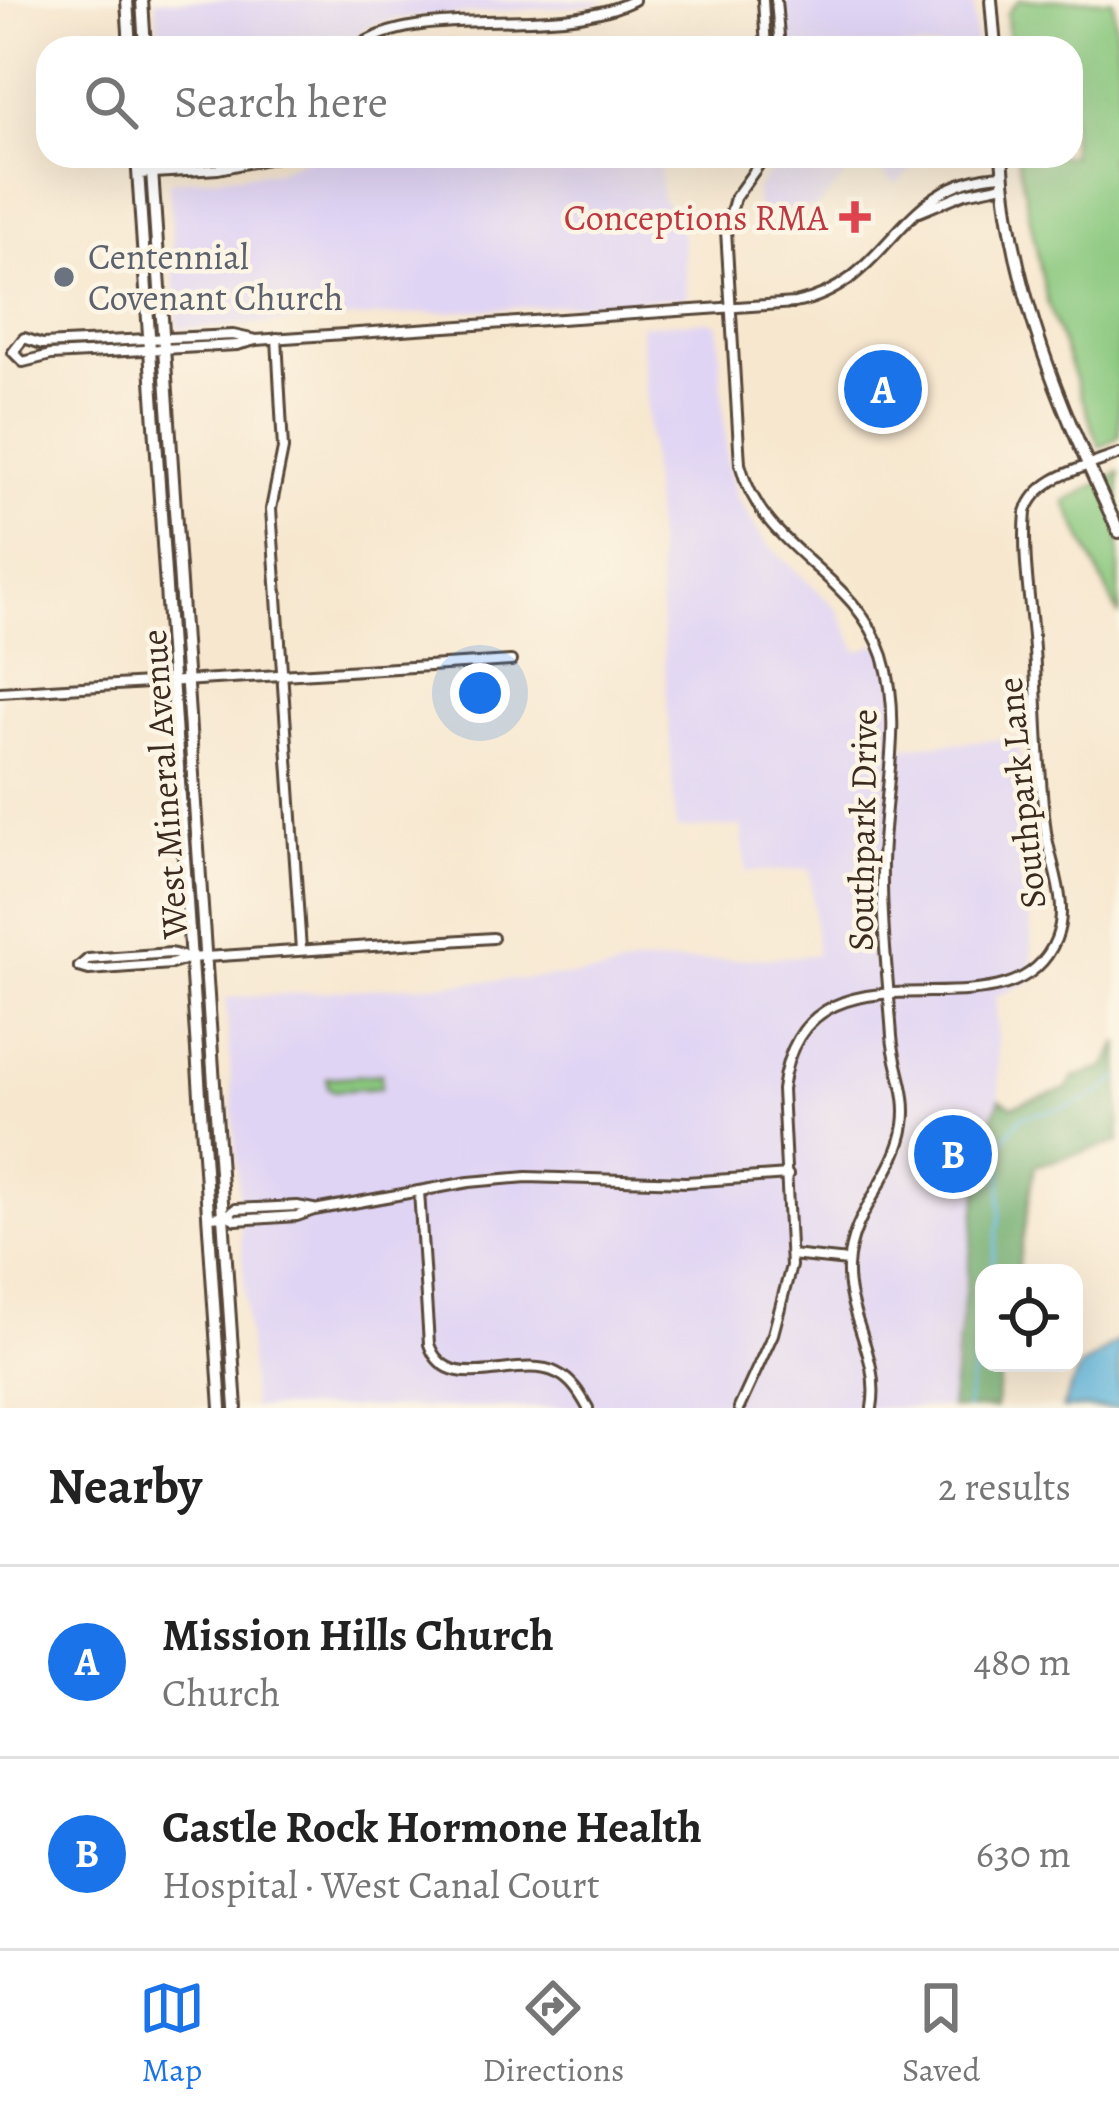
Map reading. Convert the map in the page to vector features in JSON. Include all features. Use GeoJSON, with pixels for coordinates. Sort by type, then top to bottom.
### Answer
{"type":"FeatureCollection","features":[{"type":"Feature","properties":{"kind":"main road"},"geometry":{"type":"LineString","coordinates":[[127,0],[129,36]]}},
{"type":"Feature","properties":{"kind":"main road"},"geometry":{"type":"LineString","coordinates":[[142,0],[144,36]]}},
{"type":"Feature","properties":{"kind":"main road"},"geometry":{"type":"LineString","coordinates":[[991,0],[994,36]]}},
{"type":"Feature","properties":{"kind":"main road","name":"West Mineral Avenue"},"geometry":{"type":"LineString","coordinates":[[145,168],[150,344],[205,957],[236,1408]]}},
{"type":"Feature","properties":{"kind":"main road","name":"West Mineral Avenue"},"geometry":{"type":"LineString","coordinates":[[145,168],[165,345],[190,958],[221,1408]]}},
{"type":"Feature","properties":{"kind":"main road"},"geometry":{"type":"LineString","coordinates":[[1003,168],[1026,301],[1061,404],[1119,532]]}},
{"type":"Feature","properties":{"kind":"street"},"geometry":{"type":"LineString","coordinates":[[379,36],[394,28],[590,15],[634,0]]}},
{"type":"Feature","properties":{"kind":"street"},"geometry":{"type":"LineString","coordinates":[[763,0],[765,36]]}},
{"type":"Feature","properties":{"kind":"street"},"geometry":{"type":"LineString","coordinates":[[776,0],[779,36]]}},
{"type":"Feature","properties":{"kind":"street","name":"Southpark Drive"},"geometry":{"type":"LineString","coordinates":[[756,168],[738,193],[726,224],[737,441],[745,484],[765,521],[859,609],[889,676],[892,736],[882,866],[893,1045],[904,1082],[904,1123],[892,1161],[860,1217],[848,1261]]}},
{"type":"Feature","properties":{"kind":"street"},"geometry":{"type":"LineString","coordinates":[[150,344],[23,362],[13,352],[24,338],[42,344],[150,344],[165,345],[233,335],[256,340],[795,303],[832,291],[856,275],[924,202],[944,189],[1004,180]]}},
{"type":"Feature","properties":{"kind":"street"},"geometry":{"type":"LineString","coordinates":[[277,338],[283,458],[271,509],[302,950]]}},
{"type":"Feature","properties":{"kind":"street","name":"Southpark Lane"},"geometry":{"type":"LineString","coordinates":[[739,1408],[778,1319],[791,1255],[782,1090],[794,1048],[811,1024],[837,1004],[863,994],[1003,986],[1034,969],[1056,941],[1062,904],[1046,833],[1026,512],[1031,499],[1048,484],[1119,454]]}},
{"type":"Feature","properties":{"kind":"street"},"geometry":{"type":"LineString","coordinates":[[0,692],[511,661]]}},
{"type":"Feature","properties":{"kind":"street"},"geometry":{"type":"LineString","coordinates":[[190,958],[171,953],[88,959],[79,967],[89,970],[171,964],[190,958],[493,938]]}},
{"type":"Feature","properties":{"kind":"street"},"geometry":{"type":"LineString","coordinates":[[208,1217],[225,1216],[235,1209],[297,1206],[314,1210],[527,1177],[686,1183],[788,1175]]}},
{"type":"Feature","properties":{"kind":"street"},"geometry":{"type":"LineString","coordinates":[[419,1191],[429,1345],[436,1360],[461,1372],[548,1369],[571,1382],[588,1408]]}},
{"type":"Feature","properties":{"kind":"street"},"geometry":{"type":"LineString","coordinates":[[791,1255],[848,1261],[849,1294],[871,1364],[872,1408]]}},
{"type":"Feature","properties":{"kind":"shaded area"},"geometry":{"type":"Polygon","coordinates":[[[156,0],[610,0],[393,19],[357,36],[158,36],[156,0]]]}},
{"type":"Feature","properties":{"kind":"shaded area"},"geometry":{"type":"Polygon","coordinates":[[[787,0],[973,0],[975,36],[789,36],[787,0]]]}},
{"type":"Feature","properties":{"kind":"shaded area"},"geometry":{"type":"Polygon","coordinates":[[[284,168],[660,168],[662,198],[682,232],[687,297],[178,329],[169,181],[284,168]]]}},
{"type":"Feature","properties":{"kind":"shaded area"},"geometry":{"type":"Polygon","coordinates":[[[773,168],[852,168],[817,207],[757,212],[756,190],[773,168]]]}},
{"type":"Feature","properties":{"kind":"shaded area"},"geometry":{"type":"Polygon","coordinates":[[[876,168],[913,168],[896,184],[876,168]]]}},
{"type":"Feature","properties":{"kind":"shaded area"},"geometry":{"type":"Polygon","coordinates":[[[710,321],[718,325],[727,462],[736,496],[764,541],[837,609],[858,652],[884,641],[897,685],[898,747],[1018,738],[1034,980],[996,997],[1000,1099],[986,1133],[950,1408],[252,1408],[226,998],[599,974],[637,964],[817,955],[810,869],[746,872],[741,826],[676,829],[641,325],[710,321]]]}},
{"type":"Feature","properties":{"kind":"green space"},"geometry":{"type":"Polygon","coordinates":[[[1019,0],[1113,0],[1119,154],[1110,157],[1119,232],[1119,437],[1100,448],[1047,301],[1019,168],[1083,168],[1083,36],[1008,36],[1007,13],[1019,0]]]}},
{"type":"Feature","properties":{"kind":"green space"},"geometry":{"type":"Polygon","coordinates":[[[1119,472],[1119,616],[1065,502],[1119,472]]]}},
{"type":"Feature","properties":{"kind":"green space"},"geometry":{"type":"Polygon","coordinates":[[[1119,1042],[1119,1142],[1035,1166],[1019,1264],[975,1264],[975,1372],[1001,1372],[995,1408],[950,1408],[986,1133],[1000,1099],[1012,1106],[1067,1089],[1074,1077],[1105,1068],[1119,1042]]]}},
{"type":"Feature","properties":{"kind":"green space"},"geometry":{"type":"Polygon","coordinates":[[[381,1074],[381,1088],[328,1088],[327,1078],[381,1074]]]}},
{"type":"Feature","properties":{"kind":"water"},"geometry":{"type":"Polygon","coordinates":[[[1119,1340],[1119,1408],[1062,1408],[1083,1366],[1119,1340]]]}},
{"type":"Feature","properties":{"kind":"waterway"},"geometry":{"type":"LineString","coordinates":[[992,1264],[1003,1140],[1022,1116],[1074,1105],[1119,1078]]}},
{"type":"Feature","properties":{"kind":"waterway"},"geometry":{"type":"LineString","coordinates":[[966,1408],[975,1362]]}},
{"type":"Feature","properties":{"kind":"place","name":"Conceptions RMA"},"geometry":{"type":"Point","coordinates":[855,217]}},
{"type":"Feature","properties":{"kind":"place","name":"Centennial Covenant Church"},"geometry":{"type":"Point","coordinates":[64,277]}},
{"type":"Feature","properties":{"kind":"place","name":"Mission Hills Church"},"geometry":{"type":"Point","coordinates":[883,389]}},
{"type":"Feature","properties":{"kind":"place","name":"Castle Rock Hormone Health"},"geometry":{"type":"Point","coordinates":[953,1154]}}]}
